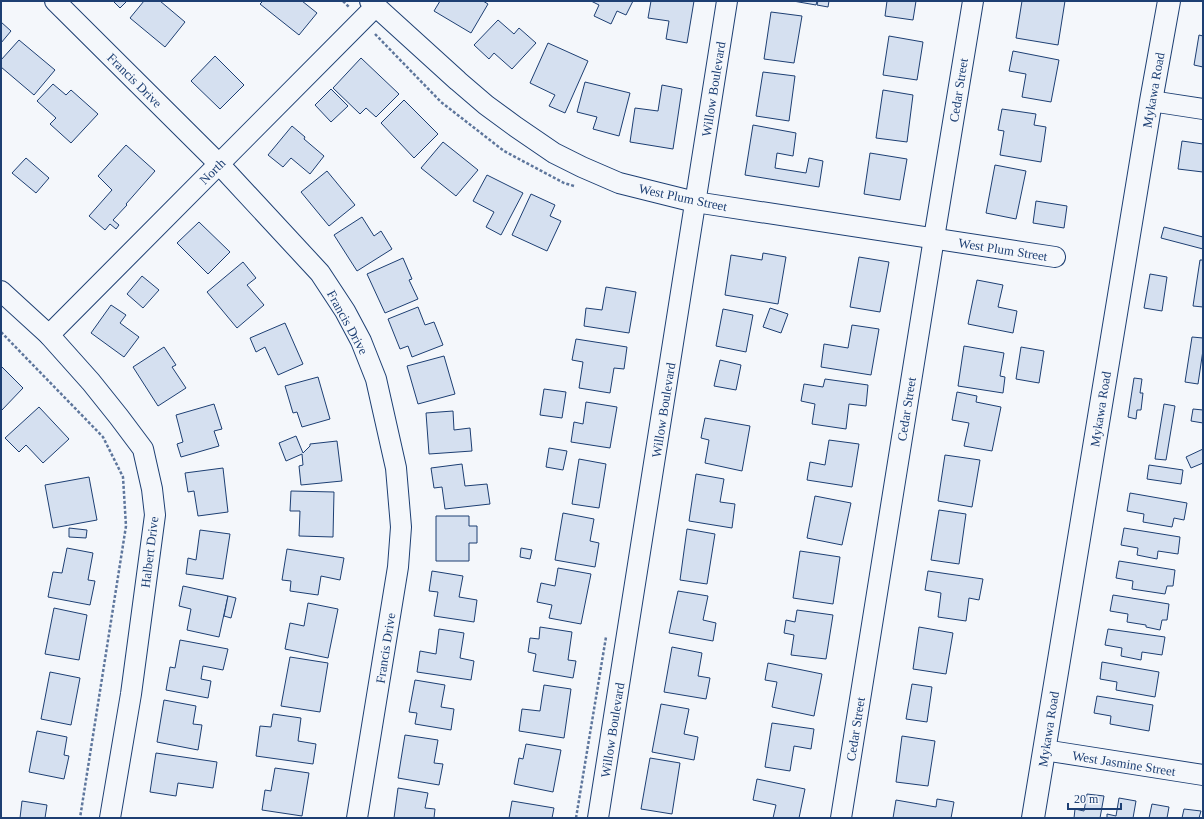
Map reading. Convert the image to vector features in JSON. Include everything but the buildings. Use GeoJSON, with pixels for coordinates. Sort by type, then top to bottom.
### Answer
{"type":"FeatureCollection","features":[{"type":"Feature","properties":{"kind":"main road","name":"Mykawa Road"},"geometry":{"type":"LineString","coordinates":[[1033,818],[1151,101],[1169,1]]}},
{"type":"Feature","properties":{"kind":"street","name":"Francis Drive"},"geometry":{"type":"LineString","coordinates":[[55,1],[219,164],[320,272],[345,311],[361,341],[376,379],[396,468],[401,527],[398,567],[357,818]]}},
{"type":"Feature","properties":{"kind":"street","name":"Willow Boulevard"},"geometry":{"type":"LineString","coordinates":[[598,818],[727,1]]}},
{"type":"Feature","properties":{"kind":"street","name":"Cedar Street"},"geometry":{"type":"LineString","coordinates":[[841,818],[973,1]]}},
{"type":"Feature","properties":{"kind":"street","name":"North"},"geometry":{"type":"LineString","coordinates":[[49,335],[362,20],[373,4]]}},
{"type":"Feature","properties":{"kind":"street","name":"West Plum Street"},"geometry":{"type":"LineString","coordinates":[[373,4],[486,105],[554,153],[619,183],[696,202],[1055,257]]}},
{"type":"Feature","properties":{"kind":"street"},"geometry":{"type":"LineString","coordinates":[[1151,101],[1203,109]]}},
{"type":"Feature","properties":{"kind":"street","name":"Halbert Drive"},"geometry":{"type":"LineString","coordinates":[[1,291],[49,335],[119,416],[143,449],[152,489],[155,515],[130,694],[110,818]]}},
{"type":"Feature","properties":{"kind":"street","name":"West Jasmine Street"},"geometry":{"type":"LineString","coordinates":[[1044,750],[1203,775]]}},
{"type":"Feature","properties":{"kind":"path"},"geometry":{"type":"LineString","coordinates":[[362,20],[441,102],[504,152],[564,183],[579,187]]}},
{"type":"Feature","properties":{"kind":"path"},"geometry":{"type":"LineString","coordinates":[[1,332],[103,437],[123,477],[126,526],[80,818]]}},
{"type":"Feature","properties":{"kind":"path"},"geometry":{"type":"LineString","coordinates":[[576,818],[607,630]]}}]}
